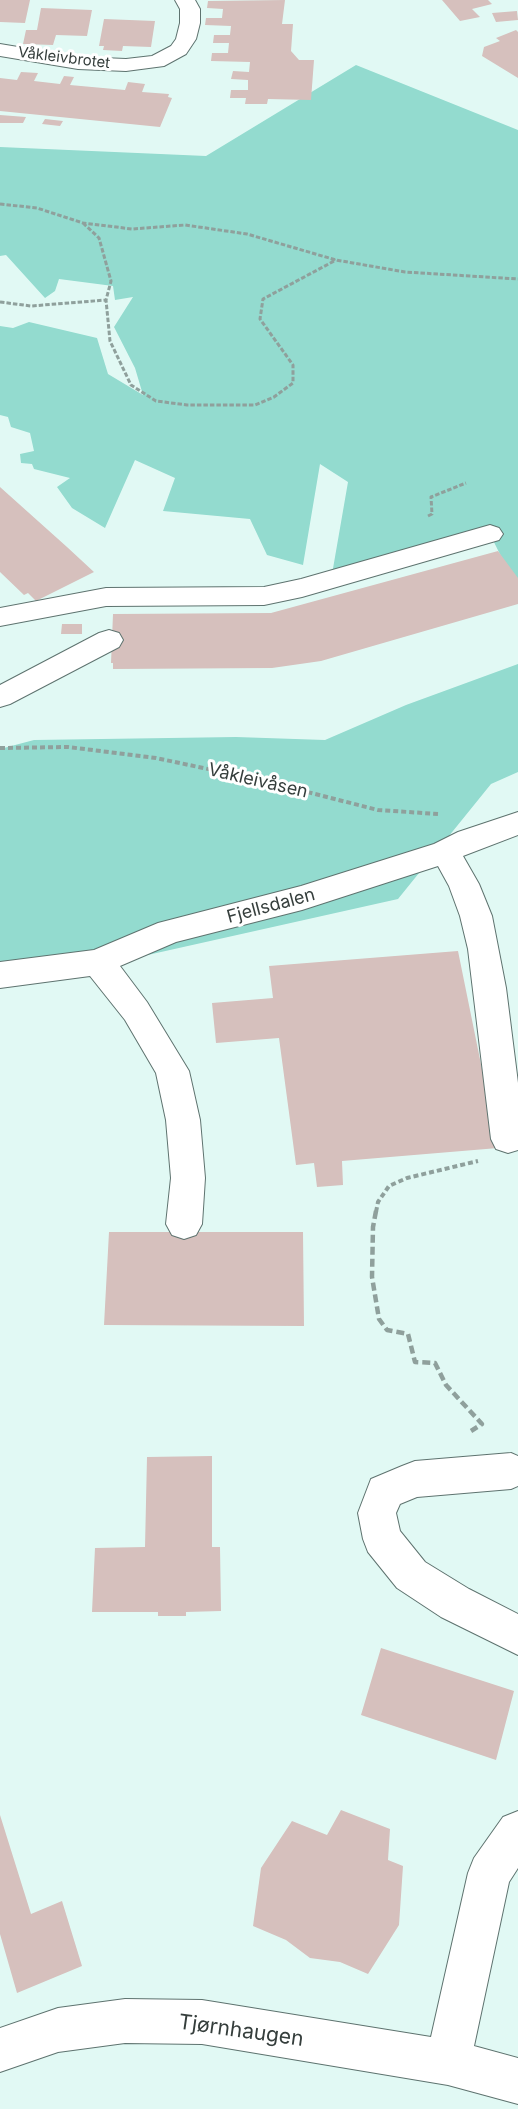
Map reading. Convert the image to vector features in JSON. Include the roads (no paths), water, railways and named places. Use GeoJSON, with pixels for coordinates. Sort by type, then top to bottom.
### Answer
{"type":"FeatureCollection","features":[{"type":"Feature","properties":{"kind":"street","name":"Våkleivbrotet"},"geometry":{"type":"LineString","coordinates":[[0,50],[78,63],[126,65],[157,62],[179,50],[186,39],[190,23],[190,9],[185,0]]}},
{"type":"Feature","properties":{"kind":"street"},"geometry":{"type":"LineString","coordinates":[[0,617],[106,597],[264,596],[302,588],[490,534]]}},
{"type":"Feature","properties":{"kind":"street"},"geometry":{"type":"LineString","coordinates":[[0,697],[109,640]]}},
{"type":"Feature","properties":{"kind":"street","name":"Fjellsdalen"},"geometry":{"type":"LineString","coordinates":[[0,975],[98,962],[169,932],[302,898],[445,852],[469,840],[518,823]]}},
{"type":"Feature","properties":{"kind":"street"},"geometry":{"type":"LineString","coordinates":[[445,852],[464,884],[476,916],[484,949],[507,1139]]}},
{"type":"Feature","properties":{"kind":"street"},"geometry":{"type":"LineString","coordinates":[[98,962],[136,1011],[172,1071],[183,1120],[188,1178],[184,1224]]}},
{"type":"Feature","properties":{"kind":"street"},"geometry":{"type":"LineString","coordinates":[[511,1471],[415,1479],[386,1492],[377,1513],[382,1539],[411,1575],[455,1603],[518,1635]]}},
{"type":"Feature","properties":{"kind":"street"},"geometry":{"type":"LineString","coordinates":[[448,2062],[489,1873],[518,1832]]}},
{"type":"Feature","properties":{"kind":"street","name":"Tjørnhaugen"},"geometry":{"type":"LineString","coordinates":[[0,2050],[58,2030],[125,2021],[202,2022],[448,2062],[518,2081]]}}]}
